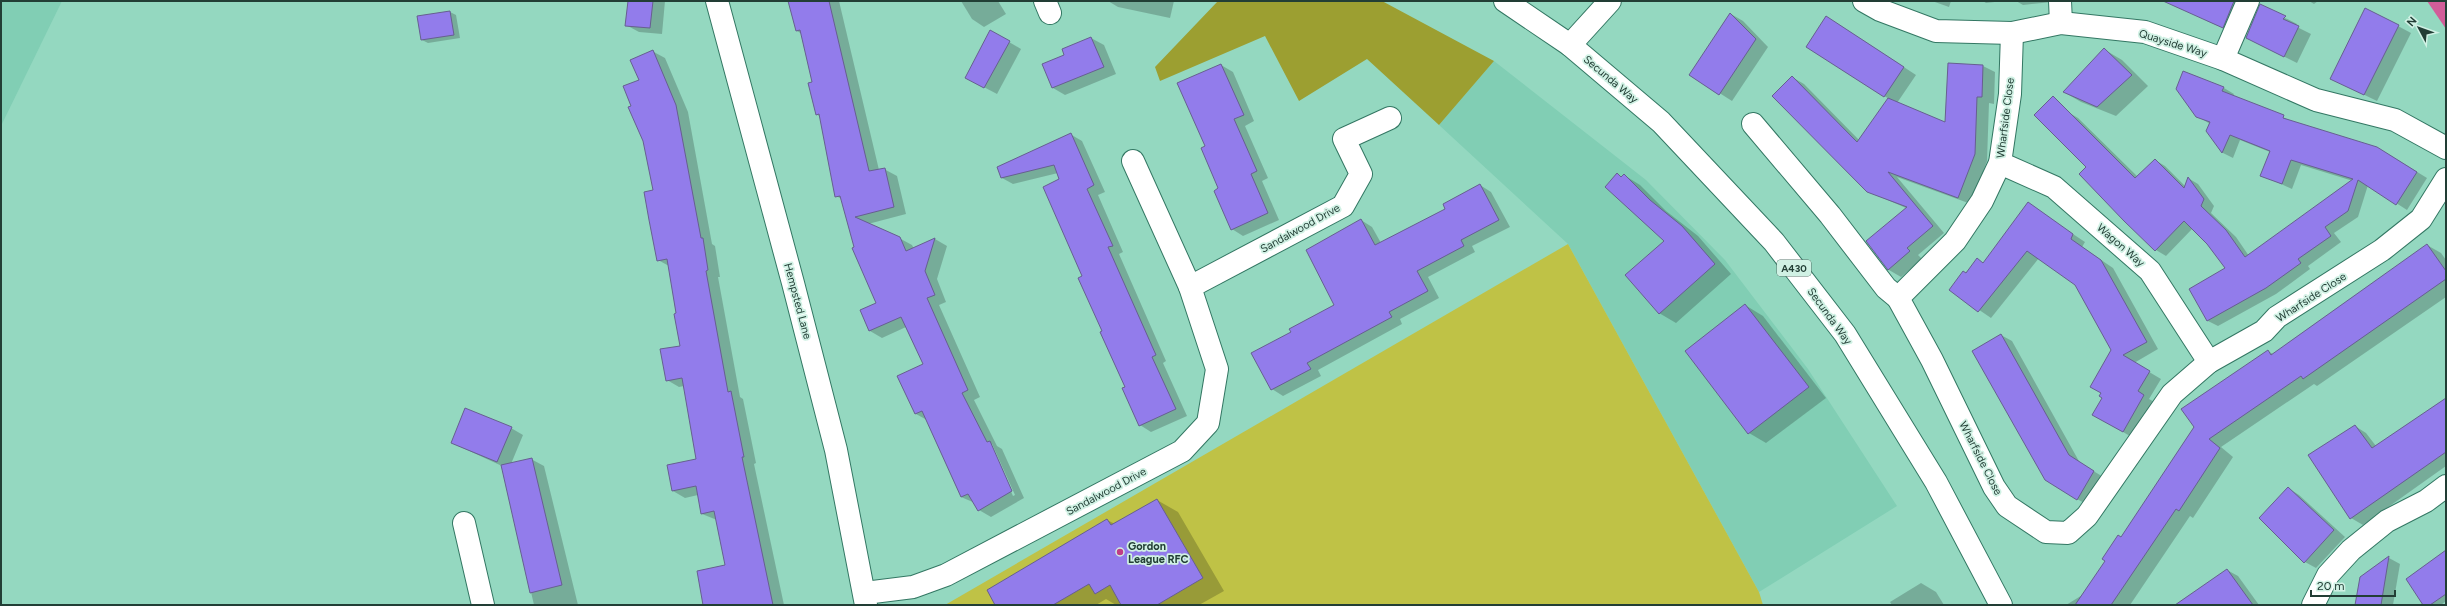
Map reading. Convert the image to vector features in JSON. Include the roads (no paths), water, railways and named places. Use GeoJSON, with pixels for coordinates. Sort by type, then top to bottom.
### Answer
{"type":"FeatureCollection","features":[{"type":"Feature","properties":{"kind":"street","name":"Hempsted Lane"},"geometry":{"type":"LineString","coordinates":[[717,1],[794,283],[832,435],[866,599]]}},
{"type":"Feature","properties":{"kind":"street","name":"Secunda Way"},"geometry":{"type":"LineString","coordinates":[[1505,1],[1570,45],[1661,122],[1774,242],[1845,334],[1936,482],[2001,605]]}},
{"type":"Feature","properties":{"kind":"street"},"geometry":{"type":"LineString","coordinates":[[1570,45],[1610,1]]}},
{"type":"Feature","properties":{"kind":"street","name":"Quayside Way"},"geometry":{"type":"LineString","coordinates":[[1864,1],[1880,10],[1936,31],[2012,32],[2061,23],[2145,32],[2223,59],[2316,100],[2396,120],[2446,148]]}},
{"type":"Feature","properties":{"kind":"street"},"geometry":{"type":"LineString","coordinates":[[2060,1],[2061,23]]}},
{"type":"Feature","properties":{"kind":"street"},"geometry":{"type":"LineString","coordinates":[[2223,59],[2248,1]]}},
{"type":"Feature","properties":{"kind":"street","name":"Wharfside Close"},"geometry":{"type":"LineString","coordinates":[[2012,32],[2010,94],[2000,163],[1982,201],[1955,242],[1898,298],[1932,360],[1994,487],[2007,506],[2046,532],[2068,533],[2087,516],[2172,394],[2209,362],[2264,331],[2277,317],[2382,250],[2421,219],[2446,179]]}},
{"type":"Feature","properties":{"kind":"street","name":"Sandalwood Drive"},"geometry":{"type":"LineString","coordinates":[[1190,287],[1343,206],[1362,174],[1344,139],[1390,118]]}},
{"type":"Feature","properties":{"kind":"street"},"geometry":{"type":"LineString","coordinates":[[1753,124],[1830,215],[1886,288],[1898,298]]}},
{"type":"Feature","properties":{"kind":"street","name":"Sandalwood Drive"},"geometry":{"type":"LineString","coordinates":[[866,599],[913,587],[946,575],[1182,451],[1208,423],[1217,369],[1190,287],[1133,161]]}},
{"type":"Feature","properties":{"kind":"street","name":"Wagon Way"},"geometry":{"type":"LineString","coordinates":[[2000,163],[2054,187],[2150,271],[2209,362]]}},
{"type":"Feature","properties":{"kind":"street"},"geometry":{"type":"LineString","coordinates":[[2313,605],[2328,575],[2351,550],[2386,521],[2426,501],[2446,486]]}},
{"type":"Feature","properties":{"kind":"street"},"geometry":{"type":"LineString","coordinates":[[464,523],[483,605]]}},
{"type":"Feature","properties":{"kind":"place","name":"Gordon League RFC"},"geometry":{"type":"Point","coordinates":[1120,552]}}]}
